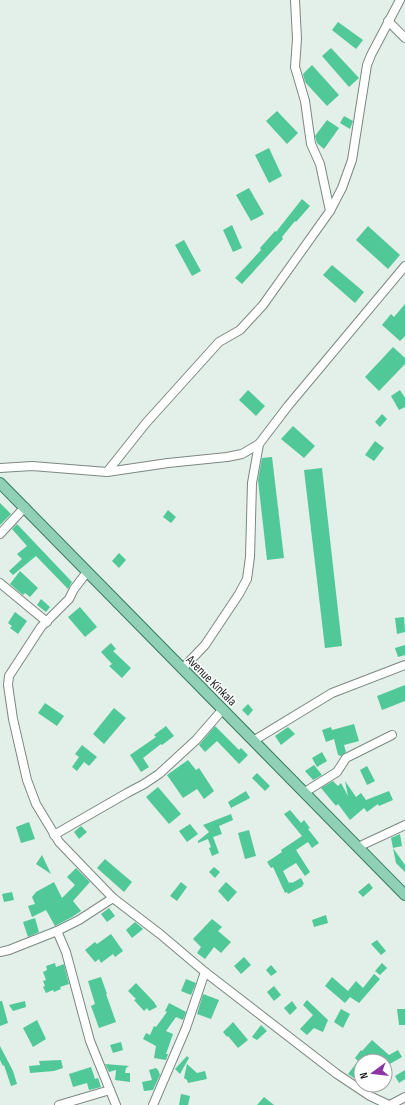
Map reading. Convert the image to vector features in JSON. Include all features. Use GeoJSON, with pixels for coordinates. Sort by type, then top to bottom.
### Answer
{"type":"FeatureCollection","features":[{"type":"Feature","properties":{"kind":"main road","name":"Avenue Kinkala"},"geometry":{"type":"LineString","coordinates":[[0,483],[405,895]]}},
{"type":"Feature","properties":{"kind":"street"},"geometry":{"type":"LineString","coordinates":[[295,0],[297,39],[295,67],[305,101],[311,144],[320,164],[330,211]]}},
{"type":"Feature","properties":{"kind":"street"},"geometry":{"type":"LineString","coordinates":[[107,472],[146,423],[219,342],[240,330],[263,305],[330,211],[342,188],[352,160],[367,65],[400,0]]}},
{"type":"Feature","properties":{"kind":"street"},"geometry":{"type":"LineString","coordinates":[[388,21],[405,38]]}},
{"type":"Feature","properties":{"kind":"street"},"geometry":{"type":"LineString","coordinates":[[0,468],[32,466],[107,472],[242,454],[259,444],[288,406],[405,266]]}},
{"type":"Feature","properties":{"kind":"street"},"geometry":{"type":"LineString","coordinates":[[182,669],[205,645],[239,594],[246,579],[250,558],[252,483],[259,444]]}},
{"type":"Feature","properties":{"kind":"street"},"geometry":{"type":"LineString","coordinates":[[0,534],[25,507]]}},
{"type":"Feature","properties":{"kind":"street"},"geometry":{"type":"LineString","coordinates":[[87,572],[74,589],[69,599],[41,627],[9,676],[8,685],[13,719],[27,780],[36,804],[54,835],[113,898],[160,934],[205,972],[337,1074],[370,1096],[390,1105],[405,1097]]}},
{"type":"Feature","properties":{"kind":"street"},"geometry":{"type":"LineString","coordinates":[[0,583],[47,622]]}},
{"type":"Feature","properties":{"kind":"street"},"geometry":{"type":"LineString","coordinates":[[253,741],[332,694],[405,665]]}},
{"type":"Feature","properties":{"kind":"street"},"geometry":{"type":"LineString","coordinates":[[54,835],[159,774],[196,740],[223,709]]}},
{"type":"Feature","properties":{"kind":"street"},"geometry":{"type":"LineString","coordinates":[[305,792],[337,772],[346,758],[392,735]]}},
{"type":"Feature","properties":{"kind":"street"},"geometry":{"type":"LineString","coordinates":[[358,847],[405,825]]}},
{"type":"Feature","properties":{"kind":"street"},"geometry":{"type":"LineString","coordinates":[[0,952],[9,950],[57,931],[79,920],[113,898]]}},
{"type":"Feature","properties":{"kind":"street"},"geometry":{"type":"LineString","coordinates":[[57,931],[66,952],[90,1041],[116,1105]]}},
{"type":"Feature","properties":{"kind":"street"},"geometry":{"type":"LineString","coordinates":[[154,1105],[186,1028],[205,972]]}},
{"type":"Feature","properties":{"kind":"street"},"geometry":{"type":"LineString","coordinates":[[59,1105],[110,1090]]}},
{"type":"Feature","properties":{"kind":"building"},"geometry":{"type":"Polygon","coordinates":[[[338,22],[363,40],[356,49],[332,30],[338,22]]]}},
{"type":"Feature","properties":{"kind":"building"},"geometry":{"type":"Polygon","coordinates":[[[331,48],[359,78],[349,87],[322,56],[331,48]]]}},
{"type":"Feature","properties":{"kind":"building"},"geometry":{"type":"Polygon","coordinates":[[[312,65],[339,95],[327,106],[305,82],[303,74],[312,65]]]}},
{"type":"Feature","properties":{"kind":"building"},"geometry":{"type":"Polygon","coordinates":[[[277,111],[298,133],[287,144],[266,121],[277,111]]]}},
{"type":"Feature","properties":{"kind":"building"},"geometry":{"type":"Polygon","coordinates":[[[344,116],[353,121],[350,129],[340,123],[344,116]]]}},
{"type":"Feature","properties":{"kind":"building"},"geometry":{"type":"Polygon","coordinates":[[[327,120],[339,128],[324,149],[317,143],[315,136],[327,120]]]}},
{"type":"Feature","properties":{"kind":"building"},"geometry":{"type":"Polygon","coordinates":[[[269,148],[282,176],[269,183],[255,155],[269,148]]]}},
{"type":"Feature","properties":{"kind":"building"},"geometry":{"type":"Polygon","coordinates":[[[249,188],[264,214],[251,221],[236,195],[249,188]]]}},
{"type":"Feature","properties":{"kind":"building"},"geometry":{"type":"Polygon","coordinates":[[[302,199],[310,206],[296,222],[295,221],[282,237],[283,239],[242,284],[235,278],[261,250],[260,248],[275,231],[276,232],[302,199]]]}},
{"type":"Feature","properties":{"kind":"building"},"geometry":{"type":"Polygon","coordinates":[[[232,225],[242,248],[233,252],[223,230],[232,225]]]}},
{"type":"Feature","properties":{"kind":"building"},"geometry":{"type":"Polygon","coordinates":[[[368,226],[400,255],[388,269],[356,240],[368,226]]]}},
{"type":"Feature","properties":{"kind":"building"},"geometry":{"type":"Polygon","coordinates":[[[184,240],[201,271],[192,276],[175,245],[184,240]]]}},
{"type":"Feature","properties":{"kind":"building"},"geometry":{"type":"Polygon","coordinates":[[[332,265],[364,292],[355,303],[323,275],[332,265]]]}},
{"type":"Feature","properties":{"kind":"building"},"geometry":{"type":"Polygon","coordinates":[[[405,304],[405,336],[400,341],[382,325],[391,314],[394,317],[405,304]]]}},
{"type":"Feature","properties":{"kind":"building"},"geometry":{"type":"Polygon","coordinates":[[[393,347],[405,358],[405,364],[379,391],[365,377],[393,347]]]}},
{"type":"Feature","properties":{"kind":"building"},"geometry":{"type":"Polygon","coordinates":[[[248,390],[265,406],[256,416],[239,400],[248,390]]]}},
{"type":"Feature","properties":{"kind":"building"},"geometry":{"type":"Polygon","coordinates":[[[400,390],[405,398],[405,407],[399,410],[391,396],[400,390]]]}},
{"type":"Feature","properties":{"kind":"building"},"geometry":{"type":"Polygon","coordinates":[[[382,414],[387,419],[380,427],[375,422],[382,414]]]}},
{"type":"Feature","properties":{"kind":"building"},"geometry":{"type":"Polygon","coordinates":[[[293,426],[315,446],[304,458],[281,439],[293,426]]]}},
{"type":"Feature","properties":{"kind":"building"},"geometry":{"type":"Polygon","coordinates":[[[375,441],[384,448],[374,461],[365,455],[375,441]]]}},
{"type":"Feature","properties":{"kind":"building"},"geometry":{"type":"Polygon","coordinates":[[[272,457],[284,558],[267,560],[258,480],[262,458],[272,457]]]}},
{"type":"Feature","properties":{"kind":"building"},"geometry":{"type":"Polygon","coordinates":[[[322,468],[342,646],[325,648],[304,470],[322,468]]]}},
{"type":"Feature","properties":{"kind":"building"},"geometry":{"type":"Polygon","coordinates":[[[0,503],[11,514],[0,525],[0,503]]]}},
{"type":"Feature","properties":{"kind":"building"},"geometry":{"type":"Polygon","coordinates":[[[168,510],[176,517],[171,523],[163,517],[168,510]]]}},
{"type":"Feature","properties":{"kind":"building"},"geometry":{"type":"Polygon","coordinates":[[[17,524],[72,582],[68,589],[36,556],[13,575],[9,571],[22,559],[17,554],[27,546],[12,529],[17,524]]]}},
{"type":"Feature","properties":{"kind":"building"},"geometry":{"type":"Polygon","coordinates":[[[119,553],[126,560],[119,568],[112,561],[119,553]]]}},
{"type":"Feature","properties":{"kind":"building"},"geometry":{"type":"Polygon","coordinates":[[[20,571],[38,588],[30,597],[25,593],[23,595],[10,584],[20,571]]]}},
{"type":"Feature","properties":{"kind":"building"},"geometry":{"type":"Polygon","coordinates":[[[41,599],[50,607],[46,612],[37,605],[41,599]]]}},
{"type":"Feature","properties":{"kind":"building"},"geometry":{"type":"Polygon","coordinates":[[[80,607],[97,627],[85,637],[68,617],[80,607]]]}},
{"type":"Feature","properties":{"kind":"building"},"geometry":{"type":"Polygon","coordinates":[[[15,612],[27,621],[18,634],[10,628],[12,626],[8,623],[15,612]]]}},
{"type":"Feature","properties":{"kind":"building"},"geometry":{"type":"Polygon","coordinates":[[[404,617],[405,632],[397,634],[395,618],[404,617]]]}},
{"type":"Feature","properties":{"kind":"building"},"geometry":{"type":"Polygon","coordinates":[[[111,643],[116,649],[113,651],[131,668],[122,678],[109,666],[112,664],[101,652],[111,643]]]}},
{"type":"Feature","properties":{"kind":"building"},"geometry":{"type":"Polygon","coordinates":[[[405,645],[405,655],[398,657],[395,648],[405,645]]]}},
{"type":"Feature","properties":{"kind":"building"},"geometry":{"type":"Polygon","coordinates":[[[405,685],[405,701],[382,710],[377,696],[405,685]]]}},
{"type":"Feature","properties":{"kind":"building"},"geometry":{"type":"Polygon","coordinates":[[[45,703],[64,716],[57,726],[38,713],[45,703]]]}},
{"type":"Feature","properties":{"kind":"building"},"geometry":{"type":"Polygon","coordinates":[[[248,704],[253,710],[248,716],[242,710],[248,704]]]}},
{"type":"Feature","properties":{"kind":"building"},"geometry":{"type":"Polygon","coordinates":[[[114,708],[126,718],[104,744],[93,734],[114,708]]]}},
{"type":"Feature","properties":{"kind":"building"},"geometry":{"type":"Polygon","coordinates":[[[354,724],[359,741],[344,745],[346,752],[341,756],[338,755],[334,739],[326,742],[322,730],[331,727],[332,730],[354,724]]]}},
{"type":"Feature","properties":{"kind":"building"},"geometry":{"type":"Polygon","coordinates":[[[166,726],[174,736],[143,758],[149,767],[141,772],[130,755],[156,737],[154,735],[166,726]]]}},
{"type":"Feature","properties":{"kind":"building"},"geometry":{"type":"Polygon","coordinates":[[[215,726],[239,750],[241,748],[248,755],[239,764],[217,741],[205,752],[199,745],[215,726]]]}},
{"type":"Feature","properties":{"kind":"building"},"geometry":{"type":"Polygon","coordinates":[[[288,727],[295,734],[281,745],[275,736],[288,727]]]}},
{"type":"Feature","properties":{"kind":"building"},"geometry":{"type":"Polygon","coordinates":[[[82,745],[97,757],[89,766],[84,762],[77,771],[72,767],[79,757],[75,754],[82,745]]]}},
{"type":"Feature","properties":{"kind":"building"},"geometry":{"type":"Polygon","coordinates":[[[322,752],[327,761],[317,767],[312,758],[322,752]]]}},
{"type":"Feature","properties":{"kind":"building"},"geometry":{"type":"Polygon","coordinates":[[[188,760],[196,770],[199,768],[214,791],[204,799],[197,789],[183,798],[167,775],[188,760]]]}},
{"type":"Feature","properties":{"kind":"building"},"geometry":{"type":"Polygon","coordinates":[[[314,765],[322,775],[313,780],[305,771],[314,765]]]}},
{"type":"Feature","properties":{"kind":"building"},"geometry":{"type":"Polygon","coordinates":[[[367,766],[375,781],[367,785],[360,770],[367,766]]]}},
{"type":"Feature","properties":{"kind":"building"},"geometry":{"type":"Polygon","coordinates":[[[257,773],[270,786],[265,791],[252,778],[257,773]]]}},
{"type":"Feature","properties":{"kind":"building"},"geometry":{"type":"Polygon","coordinates":[[[333,781],[338,786],[341,783],[348,796],[345,781],[356,797],[361,793],[366,800],[389,791],[393,800],[379,806],[378,804],[367,812],[364,808],[350,820],[338,804],[336,806],[321,788],[333,781]]]}},
{"type":"Feature","properties":{"kind":"building"},"geometry":{"type":"Polygon","coordinates":[[[158,787],[181,814],[169,824],[146,797],[158,787]]]}},
{"type":"Feature","properties":{"kind":"building"},"geometry":{"type":"Polygon","coordinates":[[[246,791],[250,798],[231,808],[228,802],[246,791]]]}},
{"type":"Feature","properties":{"kind":"building"},"geometry":{"type":"Polygon","coordinates":[[[290,810],[301,823],[304,820],[310,828],[308,829],[319,843],[312,848],[308,842],[296,850],[310,872],[305,876],[296,863],[283,871],[289,883],[301,878],[304,884],[288,894],[287,892],[285,893],[273,867],[271,868],[267,862],[282,852],[281,850],[302,836],[284,814],[290,810]]]}},
{"type":"Feature","properties":{"kind":"building"},"geometry":{"type":"Polygon","coordinates":[[[231,814],[233,820],[219,826],[222,834],[213,837],[219,853],[212,856],[208,839],[198,843],[198,841],[209,832],[203,825],[231,814]]]}},
{"type":"Feature","properties":{"kind":"building"},"geometry":{"type":"Polygon","coordinates":[[[29,822],[35,839],[21,843],[16,827],[29,822]]]}},
{"type":"Feature","properties":{"kind":"building"},"geometry":{"type":"Polygon","coordinates":[[[190,824],[198,834],[187,842],[179,831],[190,824]]]}},
{"type":"Feature","properties":{"kind":"building"},"geometry":{"type":"Polygon","coordinates":[[[81,826],[87,832],[79,839],[74,832],[81,826]]]}},
{"type":"Feature","properties":{"kind":"building"},"geometry":{"type":"Polygon","coordinates":[[[249,830],[256,856],[245,859],[238,833],[249,830]]]}},
{"type":"Feature","properties":{"kind":"building"},"geometry":{"type":"Polygon","coordinates":[[[400,834],[402,846],[393,848],[391,838],[400,834]]]}},
{"type":"Feature","properties":{"kind":"building"},"geometry":{"type":"Polygon","coordinates":[[[393,848],[405,865],[405,872],[396,863],[393,848]]]}},
{"type":"Feature","properties":{"kind":"building"},"geometry":{"type":"Polygon","coordinates":[[[42,855],[51,874],[36,864],[42,855]]]}},
{"type":"Feature","properties":{"kind":"building"},"geometry":{"type":"Polygon","coordinates":[[[105,859],[132,882],[124,892],[97,868],[105,859]]]}},
{"type":"Feature","properties":{"kind":"building"},"geometry":{"type":"Polygon","coordinates":[[[214,867],[220,872],[215,878],[209,872],[214,867]]]}},
{"type":"Feature","properties":{"kind":"building"},"geometry":{"type":"Polygon","coordinates":[[[76,868],[90,882],[73,901],[81,911],[55,926],[46,910],[32,917],[28,906],[35,904],[32,897],[36,892],[54,882],[62,898],[75,885],[67,877],[76,868]]]}},
{"type":"Feature","properties":{"kind":"building"},"geometry":{"type":"Polygon","coordinates":[[[181,882],[187,887],[177,901],[170,896],[181,882]]]}},
{"type":"Feature","properties":{"kind":"building"},"geometry":{"type":"Polygon","coordinates":[[[226,882],[237,892],[228,902],[218,891],[226,882]]]}},
{"type":"Feature","properties":{"kind":"building"},"geometry":{"type":"Polygon","coordinates":[[[369,883],[373,888],[363,897],[358,892],[369,883]]]}},
{"type":"Feature","properties":{"kind":"building"},"geometry":{"type":"Polygon","coordinates":[[[12,892],[14,900],[4,902],[2,894],[12,892]]]}},
{"type":"Feature","properties":{"kind":"building"},"geometry":{"type":"Polygon","coordinates":[[[109,908],[115,916],[107,922],[101,914],[109,908]]]}},
{"type":"Feature","properties":{"kind":"building"},"geometry":{"type":"Polygon","coordinates":[[[326,915],[328,923],[314,927],[312,920],[326,915]]]}},
{"type":"Feature","properties":{"kind":"building"},"geometry":{"type":"Polygon","coordinates":[[[35,918],[39,932],[28,937],[23,922],[35,918]]]}},
{"type":"Feature","properties":{"kind":"building"},"geometry":{"type":"Polygon","coordinates":[[[212,919],[222,927],[218,931],[231,942],[221,953],[214,947],[205,959],[197,953],[201,947],[193,939],[212,919]]]}},
{"type":"Feature","properties":{"kind":"building"},"geometry":{"type":"Polygon","coordinates":[[[135,922],[143,929],[132,938],[126,930],[135,922]]]}},
{"type":"Feature","properties":{"kind":"building"},"geometry":{"type":"Polygon","coordinates":[[[111,934],[123,951],[115,957],[113,954],[101,963],[99,959],[95,962],[85,950],[95,942],[97,944],[111,934]]]}},
{"type":"Feature","properties":{"kind":"building"},"geometry":{"type":"Polygon","coordinates":[[[377,940],[386,951],[381,955],[371,944],[377,940]]]}},
{"type":"Feature","properties":{"kind":"building"},"geometry":{"type":"Polygon","coordinates":[[[244,957],[251,965],[241,974],[234,966],[244,957]]]}},
{"type":"Feature","properties":{"kind":"building"},"geometry":{"type":"Polygon","coordinates":[[[55,963],[56,967],[64,964],[69,984],[60,987],[61,989],[54,992],[53,990],[46,993],[43,987],[45,986],[43,981],[46,980],[43,972],[47,970],[46,966],[55,963]]]}},
{"type":"Feature","properties":{"kind":"building"},"geometry":{"type":"Polygon","coordinates":[[[382,963],[387,968],[380,975],[375,971],[382,963]]]}},
{"type":"Feature","properties":{"kind":"building"},"geometry":{"type":"Polygon","coordinates":[[[271,965],[277,972],[271,976],[266,970],[271,965]]]}},
{"type":"Feature","properties":{"kind":"building"},"geometry":{"type":"Polygon","coordinates":[[[374,974],[380,979],[359,1003],[350,997],[345,1003],[325,986],[332,977],[348,991],[356,981],[363,988],[374,974]]]}},
{"type":"Feature","properties":{"kind":"building"},"geometry":{"type":"Polygon","coordinates":[[[101,977],[116,1022],[99,1028],[91,1006],[95,1004],[88,981],[101,977]]]}},
{"type":"Feature","properties":{"kind":"building"},"geometry":{"type":"Polygon","coordinates":[[[186,979],[196,983],[191,995],[181,991],[186,979]]]}},
{"type":"Feature","properties":{"kind":"building"},"geometry":{"type":"Polygon","coordinates":[[[136,983],[157,1007],[149,1011],[147,1008],[144,1011],[134,1000],[136,999],[128,991],[136,983]]]}},
{"type":"Feature","properties":{"kind":"building"},"geometry":{"type":"Polygon","coordinates":[[[274,986],[281,995],[274,1001],[267,992],[274,986]]]}},
{"type":"Feature","properties":{"kind":"building"},"geometry":{"type":"Polygon","coordinates":[[[203,994],[219,1000],[211,1019],[197,1014],[203,994]]]}},
{"type":"Feature","properties":{"kind":"building"},"geometry":{"type":"Polygon","coordinates":[[[307,1000],[328,1020],[323,1032],[314,1028],[307,1035],[300,1029],[313,1015],[303,1005],[307,1000]]]}},
{"type":"Feature","properties":{"kind":"building"},"geometry":{"type":"Polygon","coordinates":[[[0,1001],[2,1001],[8,1023],[0,1026],[0,1001]]]}},
{"type":"Feature","properties":{"kind":"building"},"geometry":{"type":"Polygon","coordinates":[[[25,1001],[26,1007],[13,1011],[9,1005],[25,1001]]]}},
{"type":"Feature","properties":{"kind":"building"},"geometry":{"type":"Polygon","coordinates":[[[292,1001],[297,1008],[290,1015],[284,1008],[292,1001]]]}},
{"type":"Feature","properties":{"kind":"building"},"geometry":{"type":"Polygon","coordinates":[[[169,1003],[186,1012],[183,1020],[176,1017],[166,1031],[173,1034],[166,1054],[168,1054],[166,1060],[154,1058],[156,1046],[143,1039],[146,1033],[150,1035],[154,1026],[156,1027],[167,1012],[165,1011],[169,1003]]]}},
{"type":"Feature","properties":{"kind":"building"},"geometry":{"type":"Polygon","coordinates":[[[341,1009],[350,1014],[343,1028],[334,1022],[341,1009]]]}},
{"type":"Feature","properties":{"kind":"building"},"geometry":{"type":"Polygon","coordinates":[[[397,1009],[405,1009],[405,1025],[399,1025],[397,1009]]]}},
{"type":"Feature","properties":{"kind":"building"},"geometry":{"type":"Polygon","coordinates":[[[37,1020],[46,1039],[33,1047],[23,1028],[37,1020]]]}},
{"type":"Feature","properties":{"kind":"building"},"geometry":{"type":"Polygon","coordinates":[[[233,1022],[248,1040],[238,1048],[223,1032],[233,1022]]]}},
{"type":"Feature","properties":{"kind":"building"},"geometry":{"type":"Polygon","coordinates":[[[261,1025],[267,1031],[257,1040],[252,1037],[261,1025]]]}},
{"type":"Feature","properties":{"kind":"building"},"geometry":{"type":"Polygon","coordinates":[[[372,1040],[387,1053],[359,1053],[361,1050],[362,1051],[372,1040]]]}},
{"type":"Feature","properties":{"kind":"building"},"geometry":{"type":"Polygon","coordinates":[[[121,1042],[123,1050],[113,1053],[110,1045],[121,1042]]]}},
{"type":"Feature","properties":{"kind":"building"},"geometry":{"type":"Polygon","coordinates":[[[0,1046],[13,1071],[17,1084],[11,1086],[4,1065],[3,1066],[0,1060],[0,1046]]]}},
{"type":"Feature","properties":{"kind":"building"},"geometry":{"type":"Polygon","coordinates":[[[398,1050],[402,1057],[393,1062],[393,1053],[398,1050]]]}},
{"type":"Feature","properties":{"kind":"building"},"geometry":{"type":"Polygon","coordinates":[[[187,1056],[189,1058],[180,1074],[175,1069],[187,1056]]]}},
{"type":"Feature","properties":{"kind":"building"},"geometry":{"type":"Polygon","coordinates":[[[61,1060],[63,1068],[54,1071],[30,1073],[29,1066],[40,1065],[39,1061],[61,1060]]]}},
{"type":"Feature","properties":{"kind":"building"},"geometry":{"type":"Polygon","coordinates":[[[105,1064],[129,1066],[126,1068],[125,1073],[130,1073],[130,1082],[115,1080],[116,1070],[109,1072],[105,1064]]]}},
{"type":"Feature","properties":{"kind":"building"},"geometry":{"type":"Polygon","coordinates":[[[187,1064],[197,1073],[205,1071],[207,1079],[188,1083],[184,1078],[187,1064]]]}},
{"type":"Feature","properties":{"kind":"building"},"geometry":{"type":"Polygon","coordinates":[[[91,1067],[95,1079],[98,1078],[101,1087],[89,1090],[87,1083],[73,1087],[69,1074],[91,1067]]]}},
{"type":"Feature","properties":{"kind":"building"},"geometry":{"type":"Polygon","coordinates":[[[156,1068],[160,1075],[153,1090],[144,1091],[142,1082],[152,1080],[149,1070],[156,1068]]]}},
{"type":"Feature","properties":{"kind":"building"},"geometry":{"type":"Polygon","coordinates":[[[353,1068],[353,1077],[348,1074],[353,1068]]]}},
{"type":"Feature","properties":{"kind":"building"},"geometry":{"type":"Polygon","coordinates":[[[405,1070],[405,1079],[399,1083],[395,1076],[405,1070]]]}},
{"type":"Feature","properties":{"kind":"building"},"geometry":{"type":"Polygon","coordinates":[[[181,1094],[190,1096],[188,1105],[179,1105],[181,1094]]]}},
{"type":"Feature","properties":{"kind":"building"},"geometry":{"type":"Polygon","coordinates":[[[264,1097],[274,1105],[257,1105],[264,1097]]]}}]}
